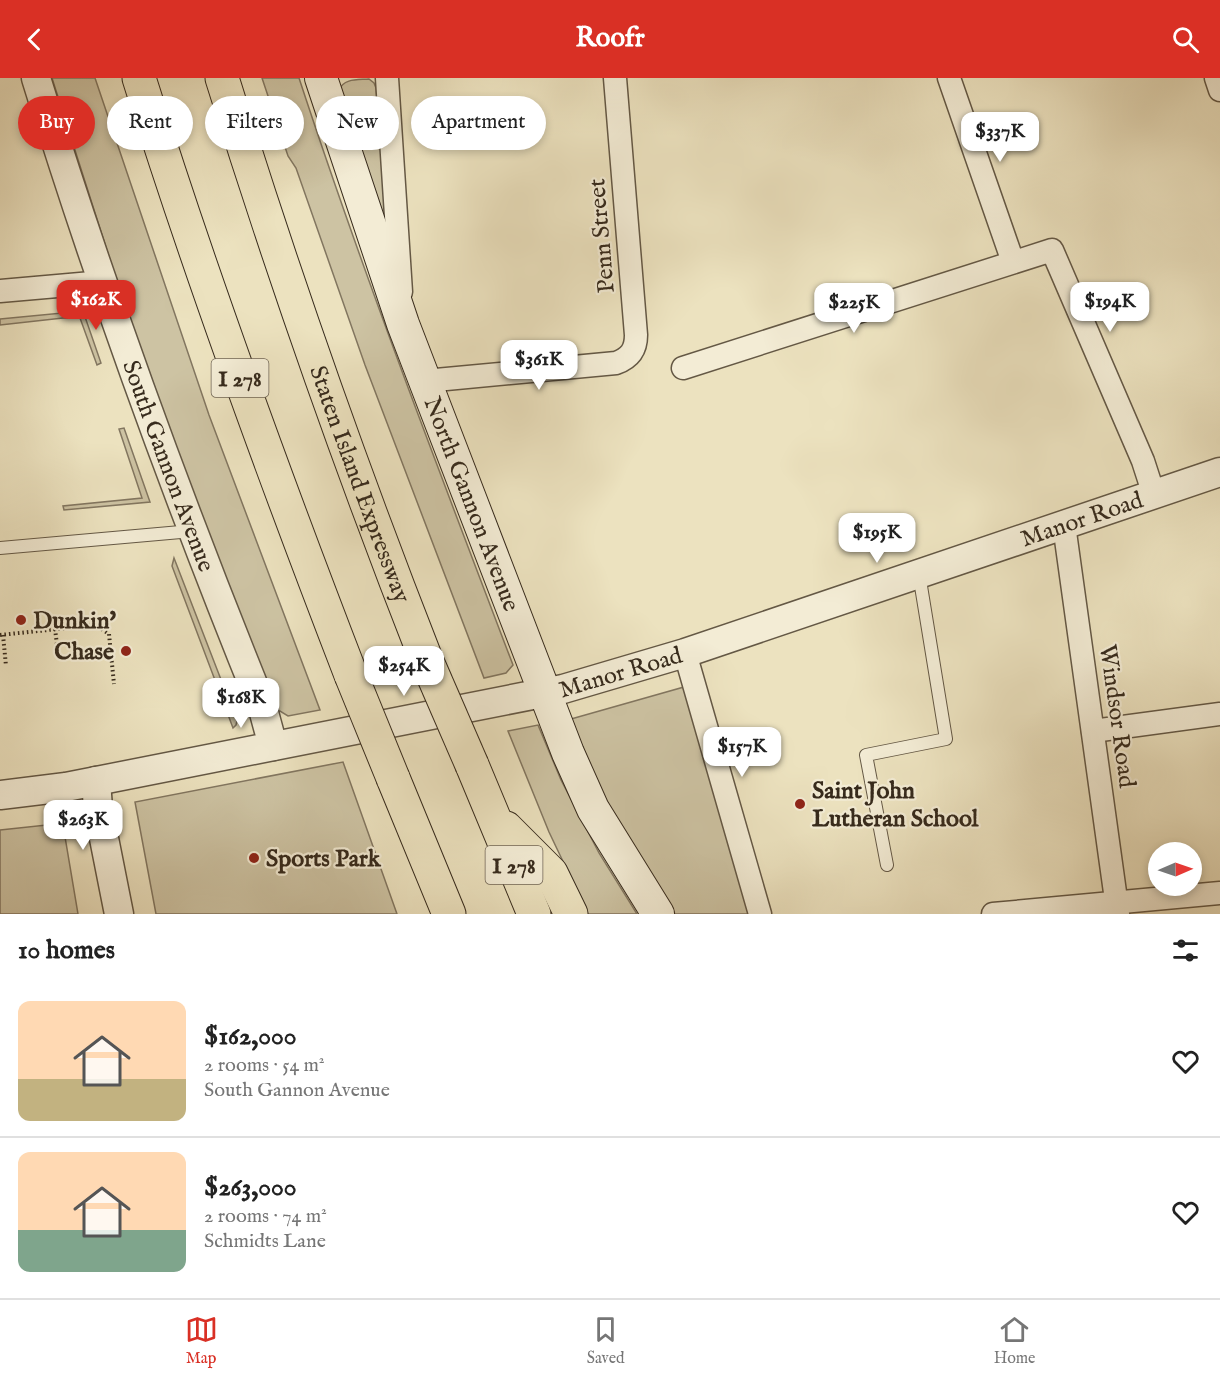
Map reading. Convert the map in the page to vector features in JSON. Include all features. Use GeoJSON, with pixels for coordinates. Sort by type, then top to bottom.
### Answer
{"type":"FeatureCollection","features":[{"type":"Feature","properties":{"kind":"highway","name":"I 278"},"geometry":{"type":"LineString","coordinates":[[140,78],[190,235],[255,420],[351,675],[449,914]]}},
{"type":"Feature","properties":{"kind":"highway","name":"Staten Island Expressway"},"geometry":{"type":"LineString","coordinates":[[222,78],[251,171],[332,408],[426,659],[534,914]]}},
{"type":"Feature","properties":{"kind":"highway"},"geometry":{"type":"LineString","coordinates":[[494,817],[551,873],[571,914]]}},
{"type":"Feature","properties":{"kind":"main road","name":"North Gannon Avenue"},"geometry":{"type":"LineString","coordinates":[[321,78],[403,324],[575,771],[593,809],[658,914]]}},
{"type":"Feature","properties":{"kind":"street","name":"South Gannon Avenue"},"geometry":{"type":"LineString","coordinates":[[36,78],[103,282],[192,531],[263,709],[273,746]]}},
{"type":"Feature","properties":{"kind":"street"},"geometry":{"type":"LineString","coordinates":[[387,78],[403,324]]}},
{"type":"Feature","properties":{"kind":"street","name":"Penn Street"},"geometry":{"type":"LineString","coordinates":[[425,381],[616,363],[626,359],[633,352],[636,335],[615,78]]}},
{"type":"Feature","properties":{"kind":"street"},"geometry":{"type":"LineString","coordinates":[[949,78],[1013,262]]}},
{"type":"Feature","properties":{"kind":"street"},"geometry":{"type":"LineString","coordinates":[[1216,78],[1220,90]]}},
{"type":"Feature","properties":{"kind":"street"},"geometry":{"type":"LineString","coordinates":[[683,368],[1052,250],[1143,461],[1154,495]]}},
{"type":"Feature","properties":{"kind":"street"},"geometry":{"type":"LineString","coordinates":[[0,291],[103,282]]}},
{"type":"Feature","properties":{"kind":"street","name":"Manor Road"},"geometry":{"type":"LineString","coordinates":[[0,795],[96,781],[544,693],[686,653],[1220,472]]}},
{"type":"Feature","properties":{"kind":"street","name":"Windsor Road"},"geometry":{"type":"LineString","coordinates":[[1064,525],[1118,908]]}},
{"type":"Feature","properties":{"kind":"street"},"geometry":{"type":"LineString","coordinates":[[686,653],[760,914]]}},
{"type":"Feature","properties":{"kind":"street"},"geometry":{"type":"LineString","coordinates":[[1093,731],[1220,714]]}},
{"type":"Feature","properties":{"kind":"street"},"geometry":{"type":"LineString","coordinates":[[96,781],[98,808],[119,914]]}},
{"type":"Feature","properties":{"kind":"street"},"geometry":{"type":"LineString","coordinates":[[993,914],[1118,908],[1220,893]]}},
{"type":"Feature","properties":{"kind":"lane"},"geometry":{"type":"LineString","coordinates":[[0,548],[192,531]]}},
{"type":"Feature","properties":{"kind":"lane"},"geometry":{"type":"LineString","coordinates":[[887,865],[866,755],[946,739],[919,574]]}},
{"type":"Feature","properties":{"kind":"path"},"geometry":{"type":"LineString","coordinates":[[6,666],[1,635],[96,625],[109,634],[114,684]]}},
{"type":"Feature","properties":{"kind":"path"},"geometry":{"type":"LineString","coordinates":[[55,629],[59,660]]}},
{"type":"Feature","properties":{"kind":"shaded area"},"geometry":{"type":"Polygon","coordinates":[[[52,78],[95,78],[107,113],[107,150],[119,150],[209,415],[320,710],[288,716],[280,711],[274,713],[118,285],[75,150],[95,150],[95,96],[58,96],[52,78]]]}},
{"type":"Feature","properties":{"kind":"shaded area"},"geometry":{"type":"Polygon","coordinates":[[[262,78],[299,78],[316,128],[316,150],[323,150],[376,300],[513,665],[506,673],[484,678],[365,365],[296,168],[288,156],[286,150],[304,150],[304,96],[268,96],[262,78]]]}},
{"type":"Feature","properties":{"kind":"shaded area"},"geometry":{"type":"Polygon","coordinates":[[[369,79],[374,83],[377,96],[341,96],[339,90],[341,86],[356,80],[369,79]]]}},
{"type":"Feature","properties":{"kind":"shaded area"},"geometry":{"type":"Polygon","coordinates":[[[360,150],[381,150],[388,230],[360,150]]]}},
{"type":"Feature","properties":{"kind":"shaded area"},"geometry":{"type":"Polygon","coordinates":[[[83,311],[101,363],[97,365],[80,318],[0,325],[0,319],[83,311]]]}},
{"type":"Feature","properties":{"kind":"shaded area"},"geometry":{"type":"Polygon","coordinates":[[[124,428],[150,502],[64,510],[63,506],[142,498],[119,429],[124,428]]]}},
{"type":"Feature","properties":{"kind":"shaded area"},"geometry":{"type":"Polygon","coordinates":[[[174,558],[237,721],[233,728],[172,566],[174,558]]]}},
{"type":"Feature","properties":{"kind":"shaded area"},"geometry":{"type":"Polygon","coordinates":[[[684,687],[751,914],[675,914],[607,806],[571,719],[684,687]]]}},
{"type":"Feature","properties":{"kind":"shaded area"},"geometry":{"type":"Polygon","coordinates":[[[538,725],[561,780],[599,853],[637,914],[588,914],[549,832],[508,731],[538,725]]]}},
{"type":"Feature","properties":{"kind":"shaded area","name":"Sports Park"},"geometry":{"type":"Polygon","coordinates":[[[343,762],[397,914],[156,914],[135,802],[343,762]]]}},
{"type":"Feature","properties":{"kind":"shaded area"},"geometry":{"type":"Polygon","coordinates":[[[56,824],[64,831],[78,914],[0,914],[0,830],[56,824]]]}},
{"type":"Feature","properties":{"kind":"place","name":"Dunkin'"},"geometry":{"type":"Point","coordinates":[21,620]}},
{"type":"Feature","properties":{"kind":"place","name":"Chase"},"geometry":{"type":"Point","coordinates":[126,651]}},
{"type":"Feature","properties":{"kind":"place","name":"Saint John Lutheran School"},"geometry":{"type":"Point","coordinates":[800,804]}},
{"type":"Feature","properties":{"kind":"place","name":"Sports Park"},"geometry":{"type":"Point","coordinates":[254,858]}}]}
